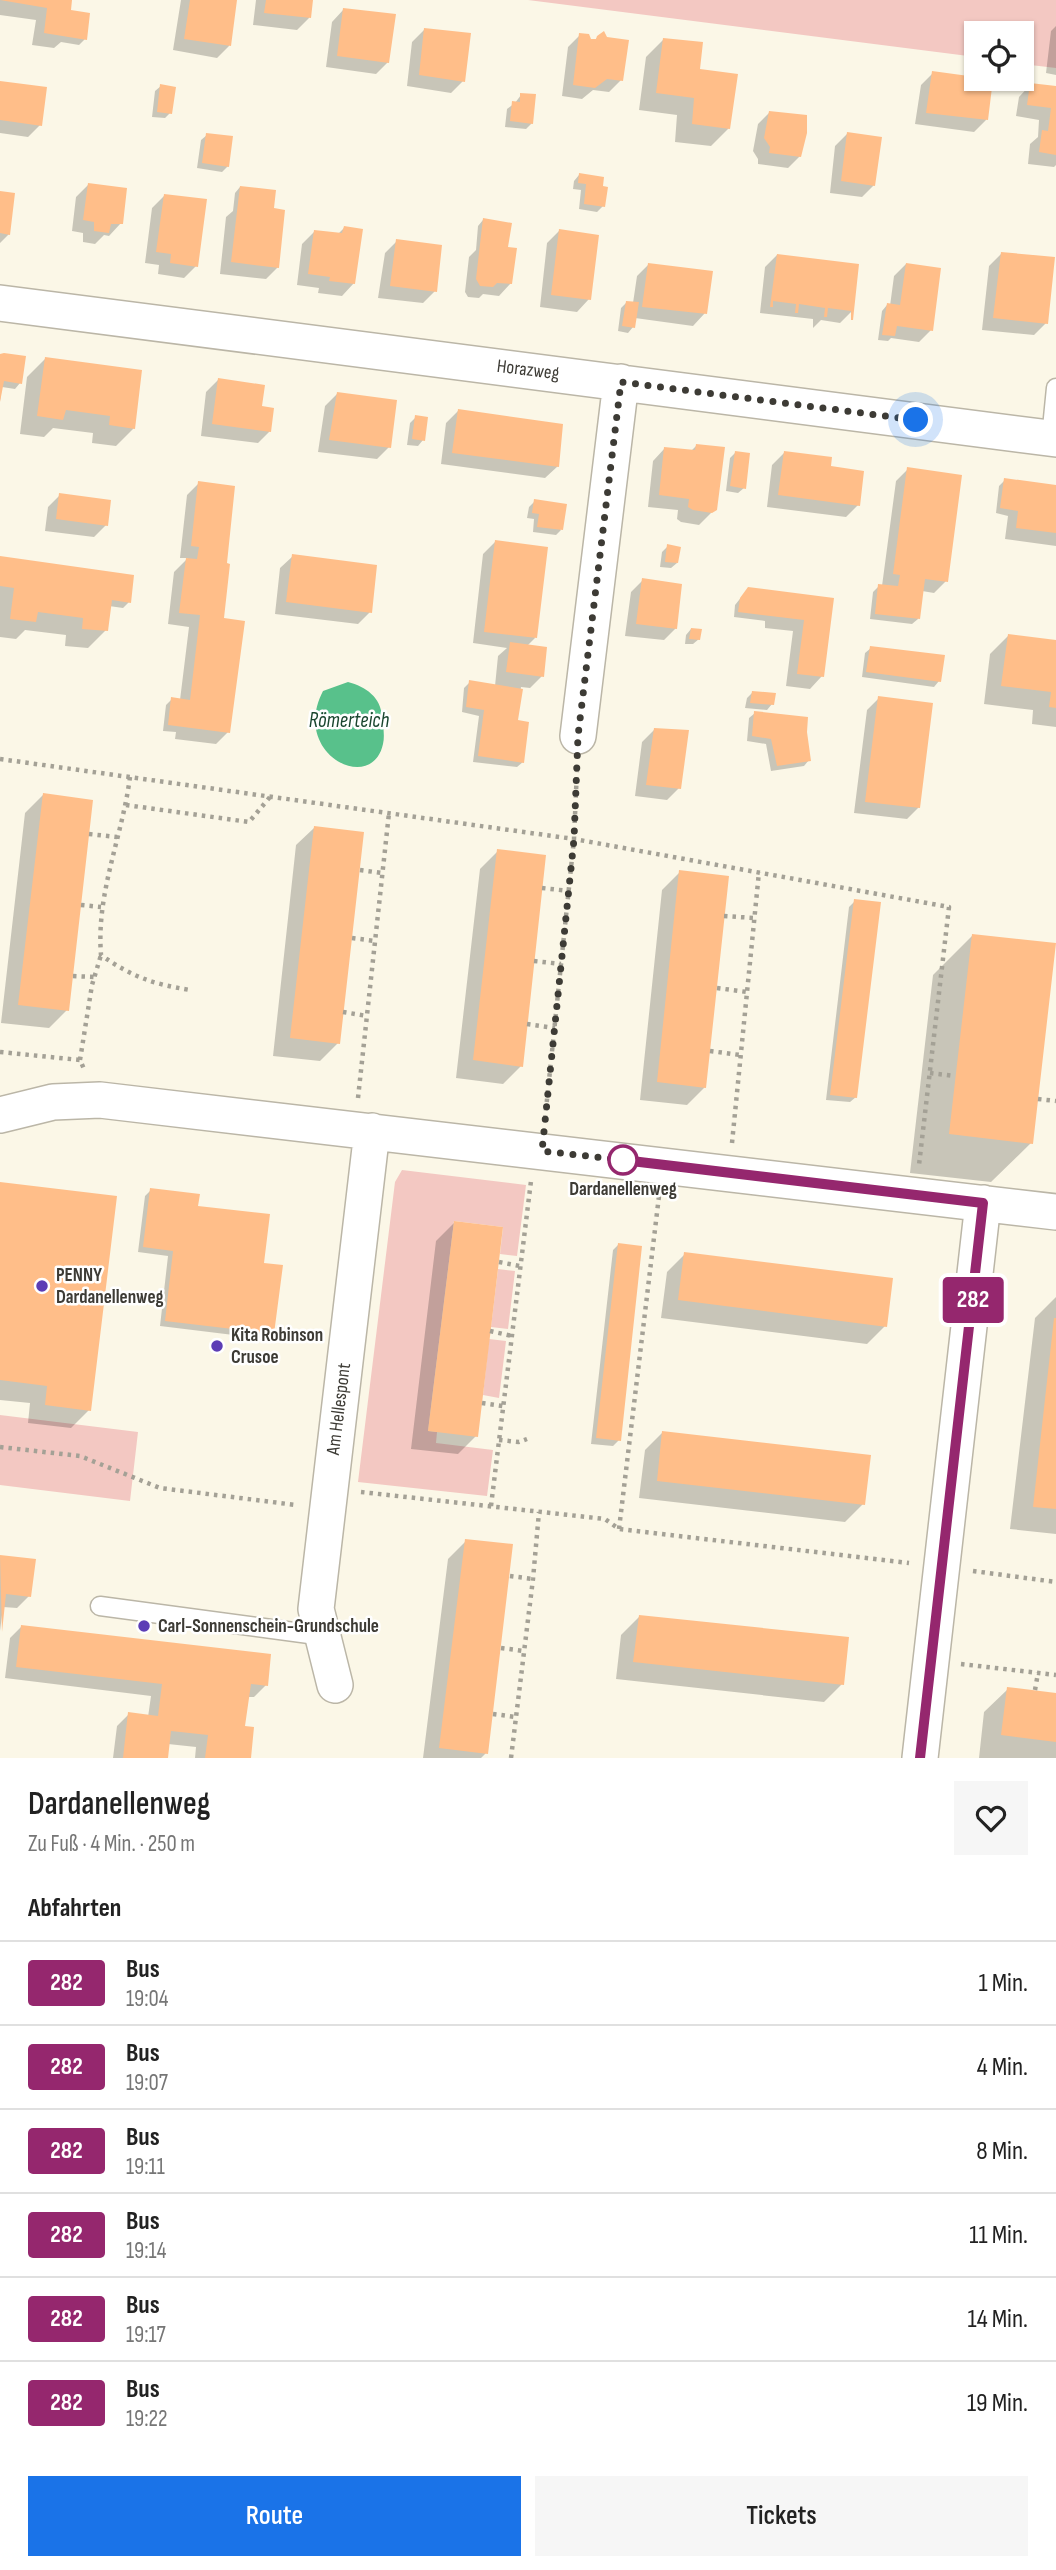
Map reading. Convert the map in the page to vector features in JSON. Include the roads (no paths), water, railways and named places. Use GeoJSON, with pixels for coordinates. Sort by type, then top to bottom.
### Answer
{"type":"FeatureCollection","features":[{"type":"Feature","properties":{"kind":"street","name":"Horazweg"},"geometry":{"type":"LineString","coordinates":[[0,303],[1053,438]]}},
{"type":"Feature","properties":{"kind":"street"},"geometry":{"type":"LineString","coordinates":[[578,736],[621,382]]}},
{"type":"Feature","properties":{"kind":"street"},"geometry":{"type":"LineString","coordinates":[[0,1115],[53,1102],[100,1100],[363,1130],[537,1164],[916,1195],[1056,1212]]}},
{"type":"Feature","properties":{"kind":"street","name":"Am Hellespont"},"geometry":{"type":"LineString","coordinates":[[335,1685],[316,1609],[363,1130]]}},
{"type":"Feature","properties":{"kind":"street"},"geometry":{"type":"LineString","coordinates":[[920,1758],[983,1203]]}},
{"type":"Feature","properties":{"kind":"lane"},"geometry":{"type":"LineString","coordinates":[[1053,438],[1056,388]]}},
{"type":"Feature","properties":{"kind":"lane"},"geometry":{"type":"LineString","coordinates":[[100,1606],[324,1636]]}},
{"type":"Feature","properties":{"kind":"water","name":"Römerteich"},"geometry":{"type":"Polygon","coordinates":[[[348,682],[361,687],[376,698],[381,710],[383,744],[376,759],[364,766],[350,766],[337,760],[325,749],[317,733],[316,713],[323,691],[348,682]]]}},
{"type":"Feature","properties":{"kind":"place","name":"Dardanellenweg"},"geometry":{"type":"Point","coordinates":[623,1160]}},
{"type":"Feature","properties":{"kind":"place","name":"PENNY Dardanellenweg"},"geometry":{"type":"Point","coordinates":[42,1286]}},
{"type":"Feature","properties":{"kind":"place","name":"Kita Robinson Crusoe"},"geometry":{"type":"Point","coordinates":[217,1346]}},
{"type":"Feature","properties":{"kind":"place","name":"Carl-Sonnenschein-Grundschule"},"geometry":{"type":"Point","coordinates":[144,1626]}}]}
